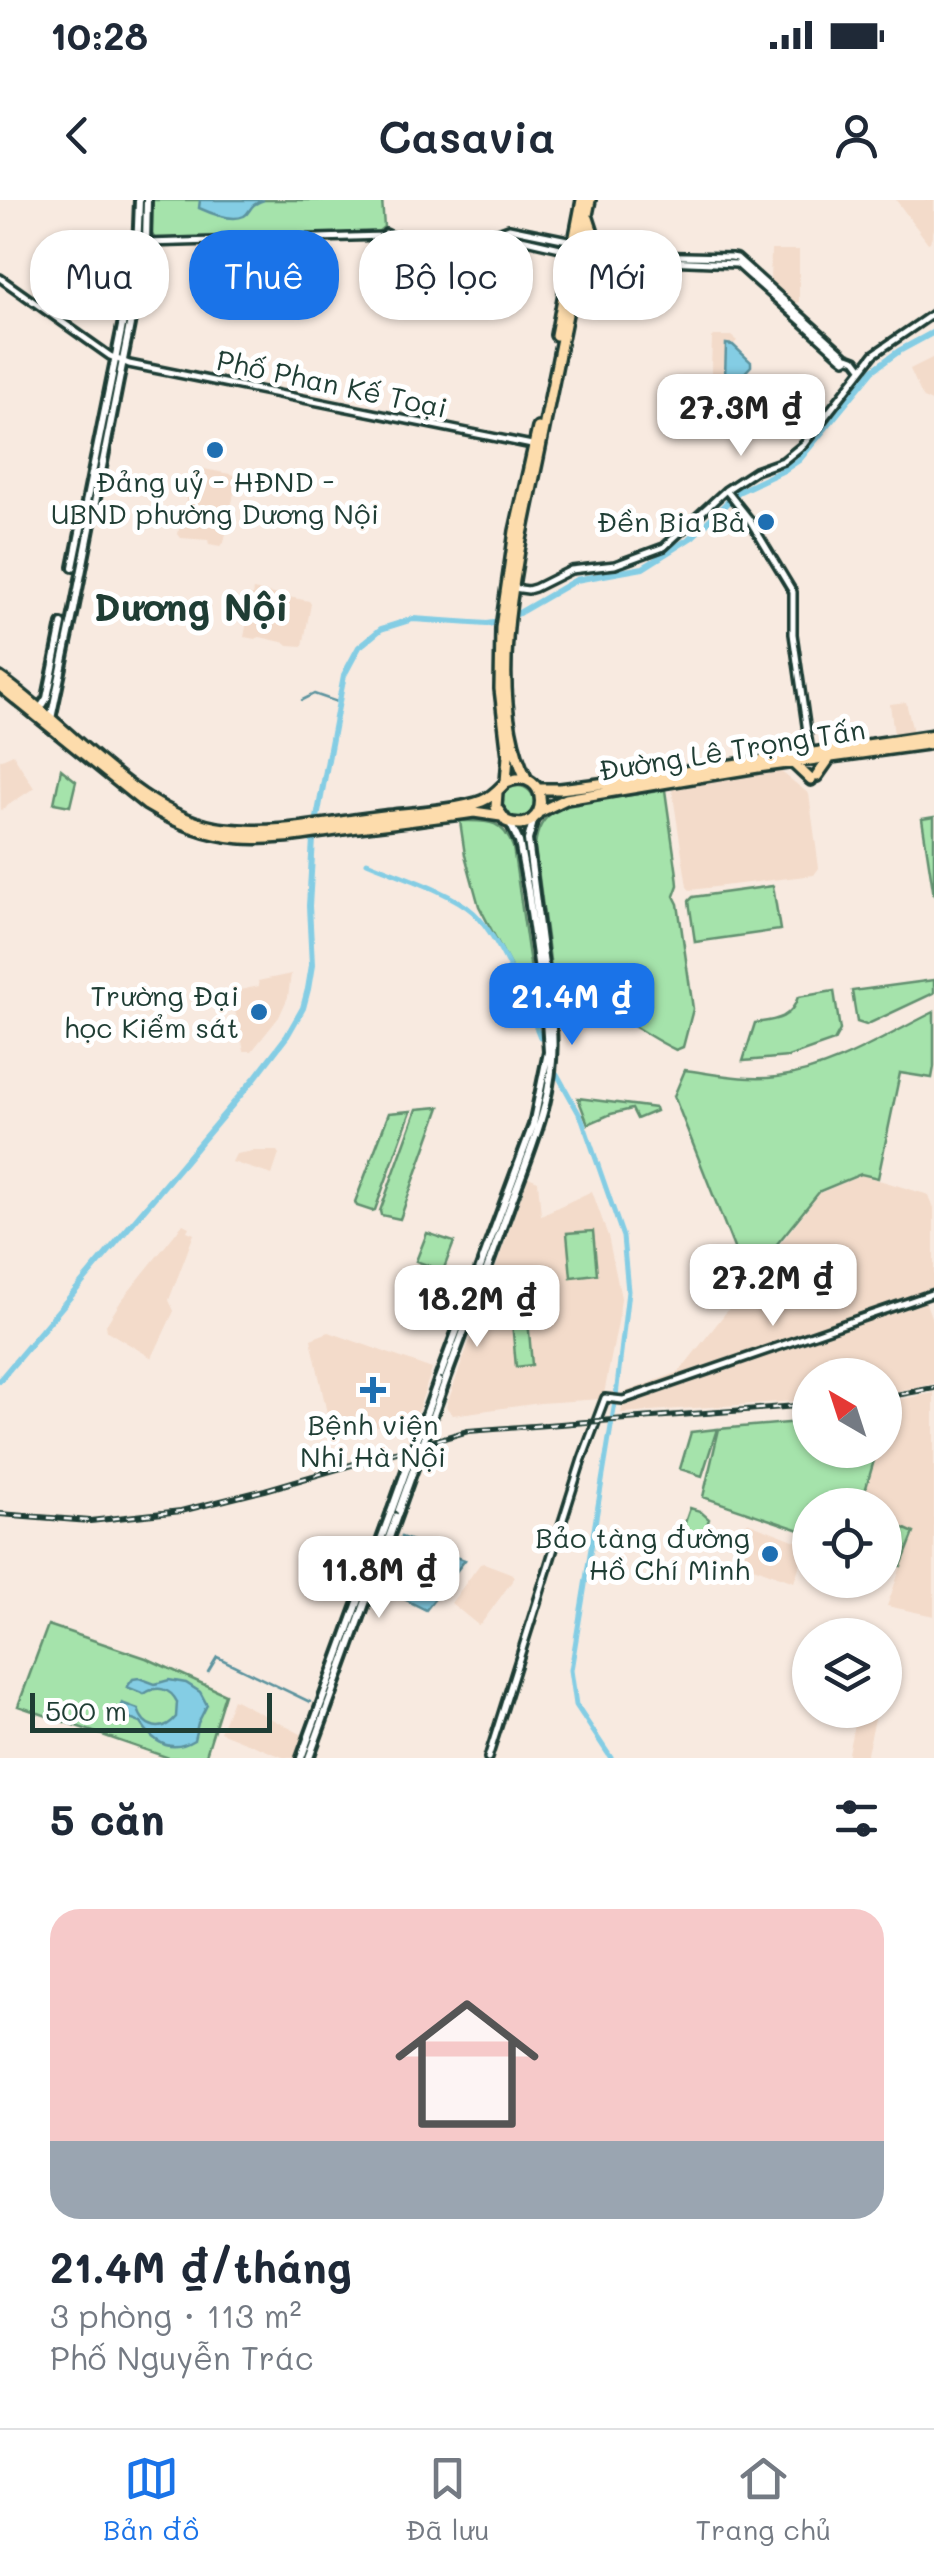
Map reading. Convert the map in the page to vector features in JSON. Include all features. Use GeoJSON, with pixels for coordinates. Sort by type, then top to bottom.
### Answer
{"type":"FeatureCollection","features":[{"type":"Feature","properties":{"kind":"main road"},"geometry":{"type":"LineString","coordinates":[[142,230],[143,200]]}},
{"type":"Feature","properties":{"kind":"main road"},"geometry":{"type":"LineString","coordinates":[[579,230],[582,200]]}},
{"type":"Feature","properties":{"kind":"main road"},"geometry":{"type":"LineString","coordinates":[[583,230],[590,200]]}},
{"type":"Feature","properties":{"kind":"main road"},"geometry":{"type":"LineString","coordinates":[[588,216],[593,230]]}},
{"type":"Feature","properties":{"kind":"main road"},"geometry":{"type":"LineString","coordinates":[[39,710],[54,685],[123,320]]}},
{"type":"Feature","properties":{"kind":"main road"},"geometry":{"type":"LineString","coordinates":[[73,567],[129,320]]}},
{"type":"Feature","properties":{"kind":"main road"},"geometry":{"type":"LineString","coordinates":[[506,609],[562,320]]}},
{"type":"Feature","properties":{"kind":"main road"},"geometry":{"type":"LineString","coordinates":[[506,782],[508,756],[500,689],[517,522],[565,320]]}},
{"type":"Feature","properties":{"kind":"main road"},"geometry":{"type":"LineString","coordinates":[[50,718],[62,624]]}},
{"type":"Feature","properties":{"kind":"main road"},"geometry":{"type":"LineString","coordinates":[[309,1758],[534,1125],[548,1052],[528,840],[541,800],[518,760],[506,687],[504,638]]}},
{"type":"Feature","properties":{"kind":"main road"},"geometry":{"type":"LineString","coordinates":[[0,678],[124,784]]}},
{"type":"Feature","properties":{"kind":"main road"},"geometry":{"type":"LineString","coordinates":[[0,686],[124,784],[202,825],[226,830],[302,830],[474,812],[522,824],[537,815]]}},
{"type":"Feature","properties":{"kind":"main road","name":"Đường Lê Trọng Tấn"},"geometry":{"type":"LineString","coordinates":[[538,789],[638,780],[810,753],[934,739]]}},
{"type":"Feature","properties":{"kind":"main road","name":"Đường Lê Trọng Tấn"},"geometry":{"type":"LineString","coordinates":[[537,815],[566,799],[934,739]]}},
{"type":"Feature","properties":{"kind":"main road"},"geometry":{"type":"LineString","coordinates":[[792,762],[814,778],[831,756]]}},
{"type":"Feature","properties":{"kind":"main road"},"geometry":{"type":"LineString","coordinates":[[420,815],[480,802],[506,782],[527,780]]}},
{"type":"Feature","properties":{"kind":"main road"},"geometry":{"type":"LineString","coordinates":[[497,792],[496,803],[519,842],[531,891]]}},
{"type":"Feature","properties":{"kind":"main road"},"geometry":{"type":"LineString","coordinates":[[301,1758],[360,1590],[395,1511]]}},
{"type":"Feature","properties":{"kind":"street"},"geometry":{"type":"LineString","coordinates":[[169,243],[500,232],[553,241]]}},
{"type":"Feature","properties":{"kind":"street"},"geometry":{"type":"LineString","coordinates":[[682,256],[736,258],[862,368]]}},
{"type":"Feature","properties":{"kind":"street","name":"Phố Phan Kế Toại"},"geometry":{"type":"LineString","coordinates":[[0,278],[122,362],[537,447]]}},
{"type":"Feature","properties":{"kind":"street"},"geometry":{"type":"LineString","coordinates":[[513,588],[528,590],[571,570],[615,565],[658,550],[727,491],[755,471],[782,461],[804,444],[876,353],[934,313]]}},
{"type":"Feature","properties":{"kind":"street"},"geometry":{"type":"LineString","coordinates":[[727,491],[793,592],[793,634],[810,753]]}},
{"type":"Feature","properties":{"kind":"street"},"geometry":{"type":"LineString","coordinates":[[488,1758],[582,1458],[605,1398],[614,1400],[934,1293]]}},
{"type":"Feature","properties":{"kind":"shaded area"},"geometry":{"type":"Polygon","coordinates":[[[896,200],[934,200],[930,242],[928,243],[896,200]]]}},
{"type":"Feature","properties":{"kind":"shaded area"},"geometry":{"type":"Polygon","coordinates":[[[771,250],[799,250],[799,302],[795,305],[770,282],[771,250]]]}},
{"type":"Feature","properties":{"kind":"shaded area"},"geometry":{"type":"Polygon","coordinates":[[[714,336],[731,336],[737,341],[726,344],[729,379],[740,384],[717,409],[710,402],[714,336]]]}},
{"type":"Feature","properties":{"kind":"shaded area"},"geometry":{"type":"Polygon","coordinates":[[[934,357],[934,403],[923,398],[910,369],[934,357]]]}},
{"type":"Feature","properties":{"kind":"shaded area"},"geometry":{"type":"Polygon","coordinates":[[[194,467],[237,478],[224,543],[220,546],[209,544],[208,540],[181,538],[178,534],[194,467]]]}},
{"type":"Feature","properties":{"kind":"shaded area"},"geometry":{"type":"Polygon","coordinates":[[[253,590],[309,601],[303,646],[244,637],[253,590]]]}},
{"type":"Feature","properties":{"kind":"shaded area"},"geometry":{"type":"Polygon","coordinates":[[[906,702],[913,732],[894,735],[890,704],[906,702]]]}},
{"type":"Feature","properties":{"kind":"shaded area"},"geometry":{"type":"Polygon","coordinates":[[[13,754],[34,788],[1,810],[0,760],[13,754]]]}},
{"type":"Feature","properties":{"kind":"shaded area"},"geometry":{"type":"Polygon","coordinates":[[[779,770],[809,794],[819,868],[814,875],[690,890],[672,789],[779,770]]]}},
{"type":"Feature","properties":{"kind":"shaded area","name":"Trường Đại học Kiểm sát"},"geometry":{"type":"Polygon","coordinates":[[[291,974],[288,997],[279,1017],[252,1051],[244,1051],[231,992],[291,974]]]}},
{"type":"Feature","properties":{"kind":"shaded area"},"geometry":{"type":"Polygon","coordinates":[[[277,1151],[272,1175],[232,1162],[236,1154],[277,1151]]]}},
{"type":"Feature","properties":{"kind":"shaded area"},"geometry":{"type":"Polygon","coordinates":[[[862,1175],[929,1195],[934,1208],[934,1291],[923,1295],[934,1325],[934,1384],[902,1390],[902,1358],[792,1358],[792,1401],[621,1413],[625,1392],[679,1372],[820,1193],[862,1175]]]}},
{"type":"Feature","properties":{"kind":"shaded area"},"geometry":{"type":"Polygon","coordinates":[[[528,1177],[538,1181],[541,1215],[592,1191],[608,1236],[621,1298],[604,1394],[601,1399],[453,1415],[446,1407],[528,1177]]]}},
{"type":"Feature","properties":{"kind":"shaded area"},"geometry":{"type":"Polygon","coordinates":[[[183,1224],[194,1234],[169,1300],[174,1311],[152,1358],[107,1331],[106,1325],[183,1224]]]}},
{"type":"Feature","properties":{"kind":"shaded area","name":"Bệnh viện Nhi Hà Nội"},"geometry":{"type":"Polygon","coordinates":[[[329,1332],[432,1369],[418,1411],[403,1423],[331,1432],[311,1339],[329,1332]]]}},
{"type":"Feature","properties":{"kind":"shaded area"},"geometry":{"type":"Polygon","coordinates":[[[934,1393],[934,1616],[887,1606],[890,1598],[902,1598],[902,1564],[913,1533],[902,1528],[902,1488],[866,1488],[872,1468],[902,1468],[902,1399],[934,1393]]]}},
{"type":"Feature","properties":{"kind":"shaded area","name":"Bảo tàng đường Hồ Chí Minh"},"geometry":{"type":"Polygon","coordinates":[[[747,1522],[792,1540],[792,1581],[734,1560],[747,1522]]]}},
{"type":"Feature","properties":{"kind":"shaded area"},"geometry":{"type":"Polygon","coordinates":[[[484,1563],[515,1577],[478,1625],[451,1603],[484,1563]]]}},
{"type":"Feature","properties":{"kind":"shaded area"},"geometry":{"type":"Polygon","coordinates":[[[233,1699],[303,1735],[296,1758],[285,1758],[220,1732],[233,1699]]]}},
{"type":"Feature","properties":{"kind":"shaded area"},"geometry":{"type":"Polygon","coordinates":[[[853,1728],[873,1728],[866,1758],[847,1758],[853,1728]]]}},
{"type":"Feature","properties":{"kind":"green space"},"geometry":{"type":"Polygon","coordinates":[[[151,200],[382,200],[384,227],[339,234],[339,230],[189,230],[189,239],[169,240],[169,230],[151,230],[151,200]]]}},
{"type":"Feature","properties":{"kind":"green space"},"geometry":{"type":"Polygon","coordinates":[[[61,769],[76,781],[70,806],[54,803],[61,769]]]}},
{"type":"Feature","properties":{"kind":"green space"},"geometry":{"type":"Polygon","coordinates":[[[518,786],[529,791],[534,802],[529,813],[518,818],[507,813],[502,802],[507,791],[518,786]]]}},
{"type":"Feature","properties":{"kind":"green space"},"geometry":{"type":"Polygon","coordinates":[[[665,790],[678,885],[674,896],[693,1009],[683,1047],[676,1050],[615,1016],[568,1006],[555,998],[535,847],[543,822],[560,808],[665,790]]]}},
{"type":"Feature","properties":{"kind":"green space"},"geometry":{"type":"Polygon","coordinates":[[[934,817],[934,896],[922,819],[934,817]]]}},
{"type":"Feature","properties":{"kind":"green space"},"geometry":{"type":"Polygon","coordinates":[[[460,821],[493,823],[504,831],[513,847],[538,1019],[479,906],[460,821]]]}},
{"type":"Feature","properties":{"kind":"green space"},"geometry":{"type":"Polygon","coordinates":[[[773,886],[780,930],[695,942],[689,901],[693,897],[773,886]]]}},
{"type":"Feature","properties":{"kind":"green space"},"geometry":{"type":"Polygon","coordinates":[[[934,980],[934,993],[866,1025],[857,1022],[852,991],[934,980]]]}},
{"type":"Feature","properties":{"kind":"green space"},"geometry":{"type":"Polygon","coordinates":[[[834,991],[840,1030],[834,1041],[788,1057],[743,1061],[755,1023],[787,1014],[798,997],[834,991]]]}},
{"type":"Feature","properties":{"kind":"green space"},"geometry":{"type":"Polygon","coordinates":[[[934,1012],[932,1078],[900,1073],[878,1178],[861,1174],[820,1191],[747,1281],[674,1096],[685,1070],[754,1078],[798,1073],[858,1051],[934,1012]]]}},
{"type":"Feature","properties":{"kind":"green space"},"geometry":{"type":"Polygon","coordinates":[[[578,1098],[656,1111],[637,1119],[632,1109],[588,1124],[578,1098]]]}},
{"type":"Feature","properties":{"kind":"green space"},"geometry":{"type":"Polygon","coordinates":[[[440,1107],[400,1219],[381,1215],[417,1109],[440,1107]]]}},
{"type":"Feature","properties":{"kind":"green space"},"geometry":{"type":"Polygon","coordinates":[[[411,1111],[375,1210],[357,1206],[355,1202],[389,1113],[411,1111]]]}},
{"type":"Feature","properties":{"kind":"green space"},"geometry":{"type":"Polygon","coordinates":[[[593,1231],[597,1274],[571,1277],[567,1233],[593,1231]]]}},
{"type":"Feature","properties":{"kind":"green space"},"geometry":{"type":"Polygon","coordinates":[[[427,1233],[454,1242],[443,1271],[416,1261],[427,1233]]]}},
{"type":"Feature","properties":{"kind":"green space"},"geometry":{"type":"Polygon","coordinates":[[[413,1275],[439,1284],[431,1308],[407,1299],[405,1293],[413,1275]]]}},
{"type":"Feature","properties":{"kind":"green space"},"geometry":{"type":"Polygon","coordinates":[[[527,1309],[532,1365],[516,1367],[511,1310],[527,1309]]]}},
{"type":"Feature","properties":{"kind":"green space"},"geometry":{"type":"Polygon","coordinates":[[[792,1423],[792,1468],[872,1468],[866,1488],[792,1488],[792,1527],[703,1497],[719,1429],[792,1423]]]}},
{"type":"Feature","properties":{"kind":"green space"},"geometry":{"type":"Polygon","coordinates":[[[717,1429],[702,1476],[680,1469],[691,1432],[717,1429]]]}},
{"type":"Feature","properties":{"kind":"green space"},"geometry":{"type":"Polygon","coordinates":[[[690,1508],[709,1519],[699,1547],[679,1540],[690,1508]]]}},
{"type":"Feature","properties":{"kind":"green space"},"geometry":{"type":"Polygon","coordinates":[[[902,1528],[914,1533],[902,1563],[902,1528]]]}},
{"type":"Feature","properties":{"kind":"green space"},"geometry":{"type":"Polygon","coordinates":[[[369,1545],[355,1587],[350,1586],[337,1559],[369,1545]]]}},
{"type":"Feature","properties":{"kind":"green space"},"geometry":{"type":"Polygon","coordinates":[[[48,1625],[146,1658],[225,1694],[205,1758],[169,1758],[18,1706],[48,1625]]]}},
{"type":"Feature","properties":{"kind":"water"},"geometry":{"type":"Polygon","coordinates":[[[200,200],[264,200],[244,216],[233,218],[199,208],[200,200]]]}},
{"type":"Feature","properties":{"kind":"water"},"geometry":{"type":"Polygon","coordinates":[[[726,344],[733,345],[751,362],[737,381],[725,378],[726,344]]]}},
{"type":"Feature","properties":{"kind":"water"},"geometry":{"type":"Polygon","coordinates":[[[401,1537],[465,1560],[426,1610],[382,1588],[401,1537]]]}},
{"type":"Feature","properties":{"kind":"water"},"geometry":{"type":"Polygon","coordinates":[[[139,1678],[155,1684],[169,1680],[186,1683],[200,1692],[207,1705],[194,1740],[178,1746],[164,1744],[141,1723],[121,1716],[122,1703],[138,1709],[149,1725],[160,1727],[176,1717],[177,1702],[167,1691],[154,1689],[144,1694],[127,1687],[139,1678]]]}},
{"type":"Feature","properties":{"kind":"waterway"},"geometry":{"type":"LineString","coordinates":[[0,1380],[254,1079],[303,1008],[312,965],[309,906],[313,839],[344,675],[359,647],[381,629],[413,619],[487,624],[505,621],[576,580],[643,568],[692,537],[738,492],[799,460],[873,370],[934,332]]}},
{"type":"Feature","properties":{"kind":"waterway"},"geometry":{"type":"LineString","coordinates":[[302,700],[314,694],[340,703]]}},
{"type":"Feature","properties":{"kind":"waterway"},"geometry":{"type":"LineString","coordinates":[[367,862],[437,890],[473,912],[502,953],[540,1037]]}},
{"type":"Feature","properties":{"kind":"waterway"},"geometry":{"type":"LineString","coordinates":[[557,1074],[582,1119],[623,1237],[628,1291],[616,1396],[571,1670],[576,1705],[611,1758]]}},
{"type":"Feature","properties":{"kind":"waterway"},"geometry":{"type":"LineString","coordinates":[[208,1672],[217,1657],[310,1702]]}},
{"type":"Feature","properties":{"kind":"railway"},"geometry":{"type":"LineString","coordinates":[[902,1394],[934,1388]]}},
{"type":"Feature","properties":{"kind":"railway"},"geometry":{"type":"LineString","coordinates":[[0,1514],[90,1521],[181,1511],[468,1431],[792,1406]]}},
{"type":"Feature","properties":{"kind":"place","name":"Đảng uỷ - HĐND - UBND phường Dương Nội"},"geometry":{"type":"Point","coordinates":[215,450]}},
{"type":"Feature","properties":{"kind":"place","name":"Đền Bia Bà"},"geometry":{"type":"Point","coordinates":[766,522]}},
{"type":"Feature","properties":{"kind":"place","name":"Trường Đại học Kiểm sát"},"geometry":{"type":"Point","coordinates":[259,1012]}},
{"type":"Feature","properties":{"kind":"place","name":"Bệnh viện Nhi Hà Nội"},"geometry":{"type":"Point","coordinates":[373,1390]}},
{"type":"Feature","properties":{"kind":"place","name":"Bảo tàng đường Hồ Chí Minh"},"geometry":{"type":"Point","coordinates":[770,1554]}},
{"type":"Feature","properties":{"kind":"district","name":"Dương Nội"},"geometry":{"type":"Point","coordinates":[191,608]}}]}
